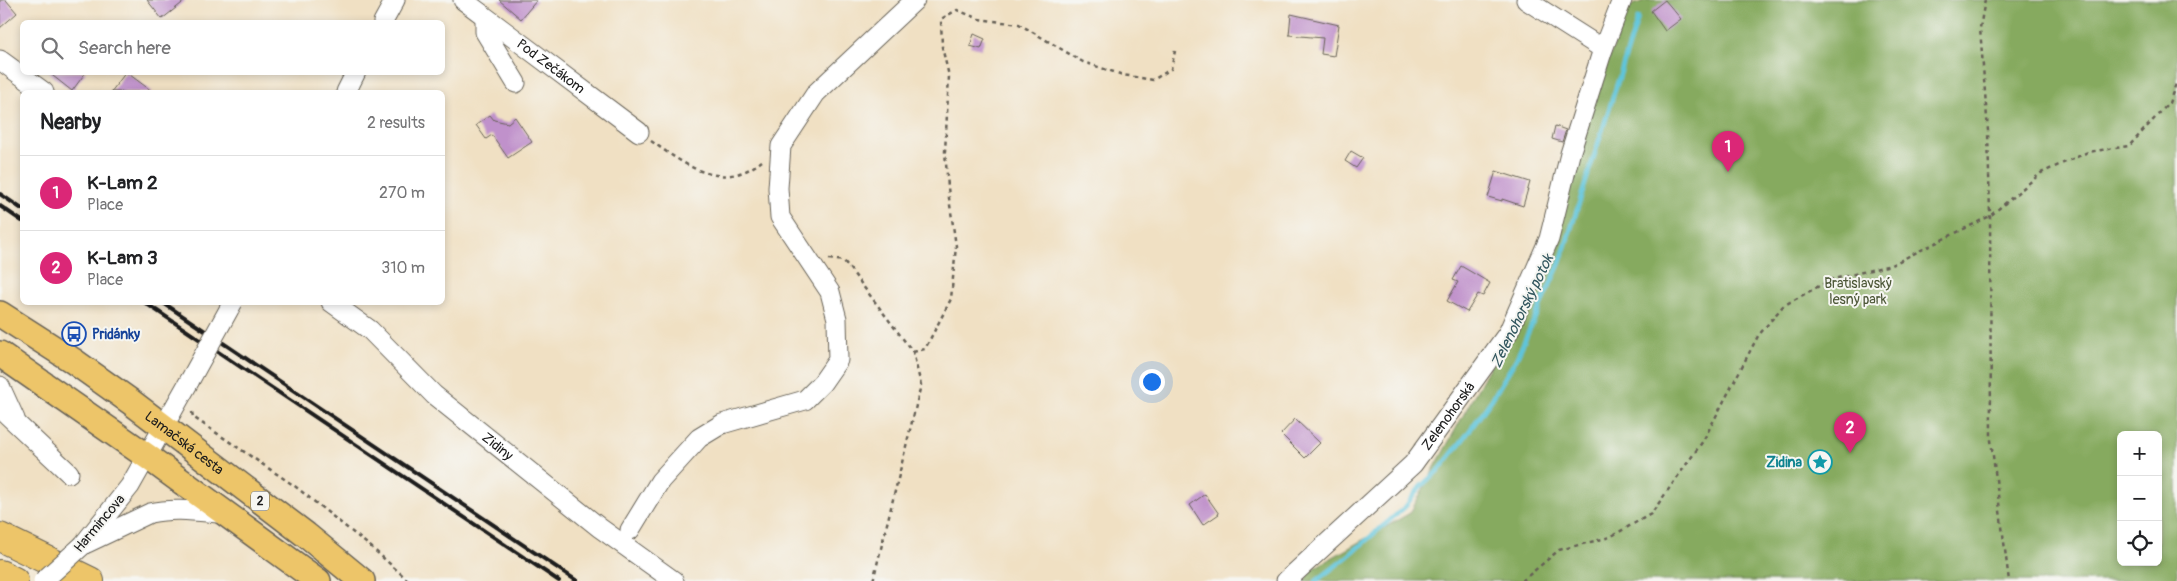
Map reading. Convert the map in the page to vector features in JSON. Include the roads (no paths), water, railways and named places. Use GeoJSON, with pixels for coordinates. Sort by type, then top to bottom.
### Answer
{"type":"FeatureCollection","features":[{"type":"Feature","properties":{"kind":"highway"},"geometry":{"type":"LineString","coordinates":[[0,536],[90,581]]}},
{"type":"Feature","properties":{"kind":"highway"},"geometry":{"type":"LineString","coordinates":[[0,574],[14,581]]}},
{"type":"Feature","properties":{"kind":"main road","name":"Lamačská cesta"},"geometry":{"type":"LineString","coordinates":[[0,314],[72,360],[306,535],[362,581]]}},
{"type":"Feature","properties":{"kind":"main road","name":"2"},"geometry":{"type":"LineString","coordinates":[[0,355],[148,457],[318,581]]}},
{"type":"Feature","properties":{"kind":"street"},"geometry":{"type":"LineString","coordinates":[[389,8],[406,0]]}},
{"type":"Feature","properties":{"kind":"street","name":"Pod Zečákom"},"geometry":{"type":"LineString","coordinates":[[463,0],[639,132]]}},
{"type":"Feature","properties":{"kind":"street"},"geometry":{"type":"LineString","coordinates":[[630,530],[660,482],[699,438],[722,424],[805,400],[838,360],[837,319],[830,292],[780,217],[778,188],[781,146],[816,93],[915,0]]}},
{"type":"Feature","properties":{"kind":"street"},"geometry":{"type":"LineString","coordinates":[[1526,0],[1603,49]]}},
{"type":"Feature","properties":{"kind":"street","name":"Zelenohorská"},"geometry":{"type":"LineString","coordinates":[[1286,581],[1413,464],[1508,333],[1548,239],[1570,154],[1603,49],[1622,0]]}},
{"type":"Feature","properties":{"kind":"street"},"geometry":{"type":"LineString","coordinates":[[485,18],[485,32],[516,83]]}},
{"type":"Feature","properties":{"kind":"street"},"geometry":{"type":"LineString","coordinates":[[0,60],[20,75]]}},
{"type":"Feature","properties":{"kind":"street"},"geometry":{"type":"LineString","coordinates":[[21,75],[41,90]]}},
{"type":"Feature","properties":{"kind":"street"},"geometry":{"type":"LineString","coordinates":[[347,90],[354,75]]}},
{"type":"Feature","properties":{"kind":"street","name":"Harmincova"},"geometry":{"type":"LineString","coordinates":[[42,581],[83,545],[117,504],[148,457],[231,305]]}},
{"type":"Feature","properties":{"kind":"street","name":"Zidiny"},"geometry":{"type":"LineString","coordinates":[[335,305],[370,330],[442,401],[600,528],[674,581]]}},
{"type":"Feature","properties":{"kind":"street"},"geometry":{"type":"LineString","coordinates":[[0,386],[18,427]]}},
{"type":"Feature","properties":{"kind":"street"},"geometry":{"type":"LineString","coordinates":[[0,408],[68,473]]}},
{"type":"Feature","properties":{"kind":"street"},"geometry":{"type":"LineString","coordinates":[[83,545],[150,513],[178,509],[227,514]]}},
{"type":"Feature","properties":{"kind":"waterway","name":"Zelenohorský potok"},"geometry":{"type":"LineString","coordinates":[[1316,581],[1405,507],[1420,487],[1440,469],[1492,399],[1516,359],[1560,263],[1638,18]]}},
{"type":"Feature","properties":{"kind":"railway"},"geometry":{"type":"LineString","coordinates":[[0,194],[20,208]]}},
{"type":"Feature","properties":{"kind":"railway"},"geometry":{"type":"LineString","coordinates":[[0,206],[20,220]]}},
{"type":"Feature","properties":{"kind":"railway"},"geometry":{"type":"LineString","coordinates":[[148,305],[559,581]]}},
{"type":"Feature","properties":{"kind":"railway"},"geometry":{"type":"LineString","coordinates":[[166,305],[577,581]]}},
{"type":"Feature","properties":{"kind":"place","name":"K-Lam 2"},"geometry":{"type":"Point","coordinates":[1728,172]}},
{"type":"Feature","properties":{"kind":"place","name":"Pridánky"},"geometry":{"type":"Point","coordinates":[74,334]}},
{"type":"Feature","properties":{"kind":"place","name":"K-Lam 3"},"geometry":{"type":"Point","coordinates":[1850,453]}},
{"type":"Feature","properties":{"kind":"place","name":"Zidina"},"geometry":{"type":"Point","coordinates":[1820,462]}},
{"type":"Feature","properties":{"kind":"park label","name":"Bratislavský lesný park"},"geometry":{"type":"Point","coordinates":[1858,292]}}]}
